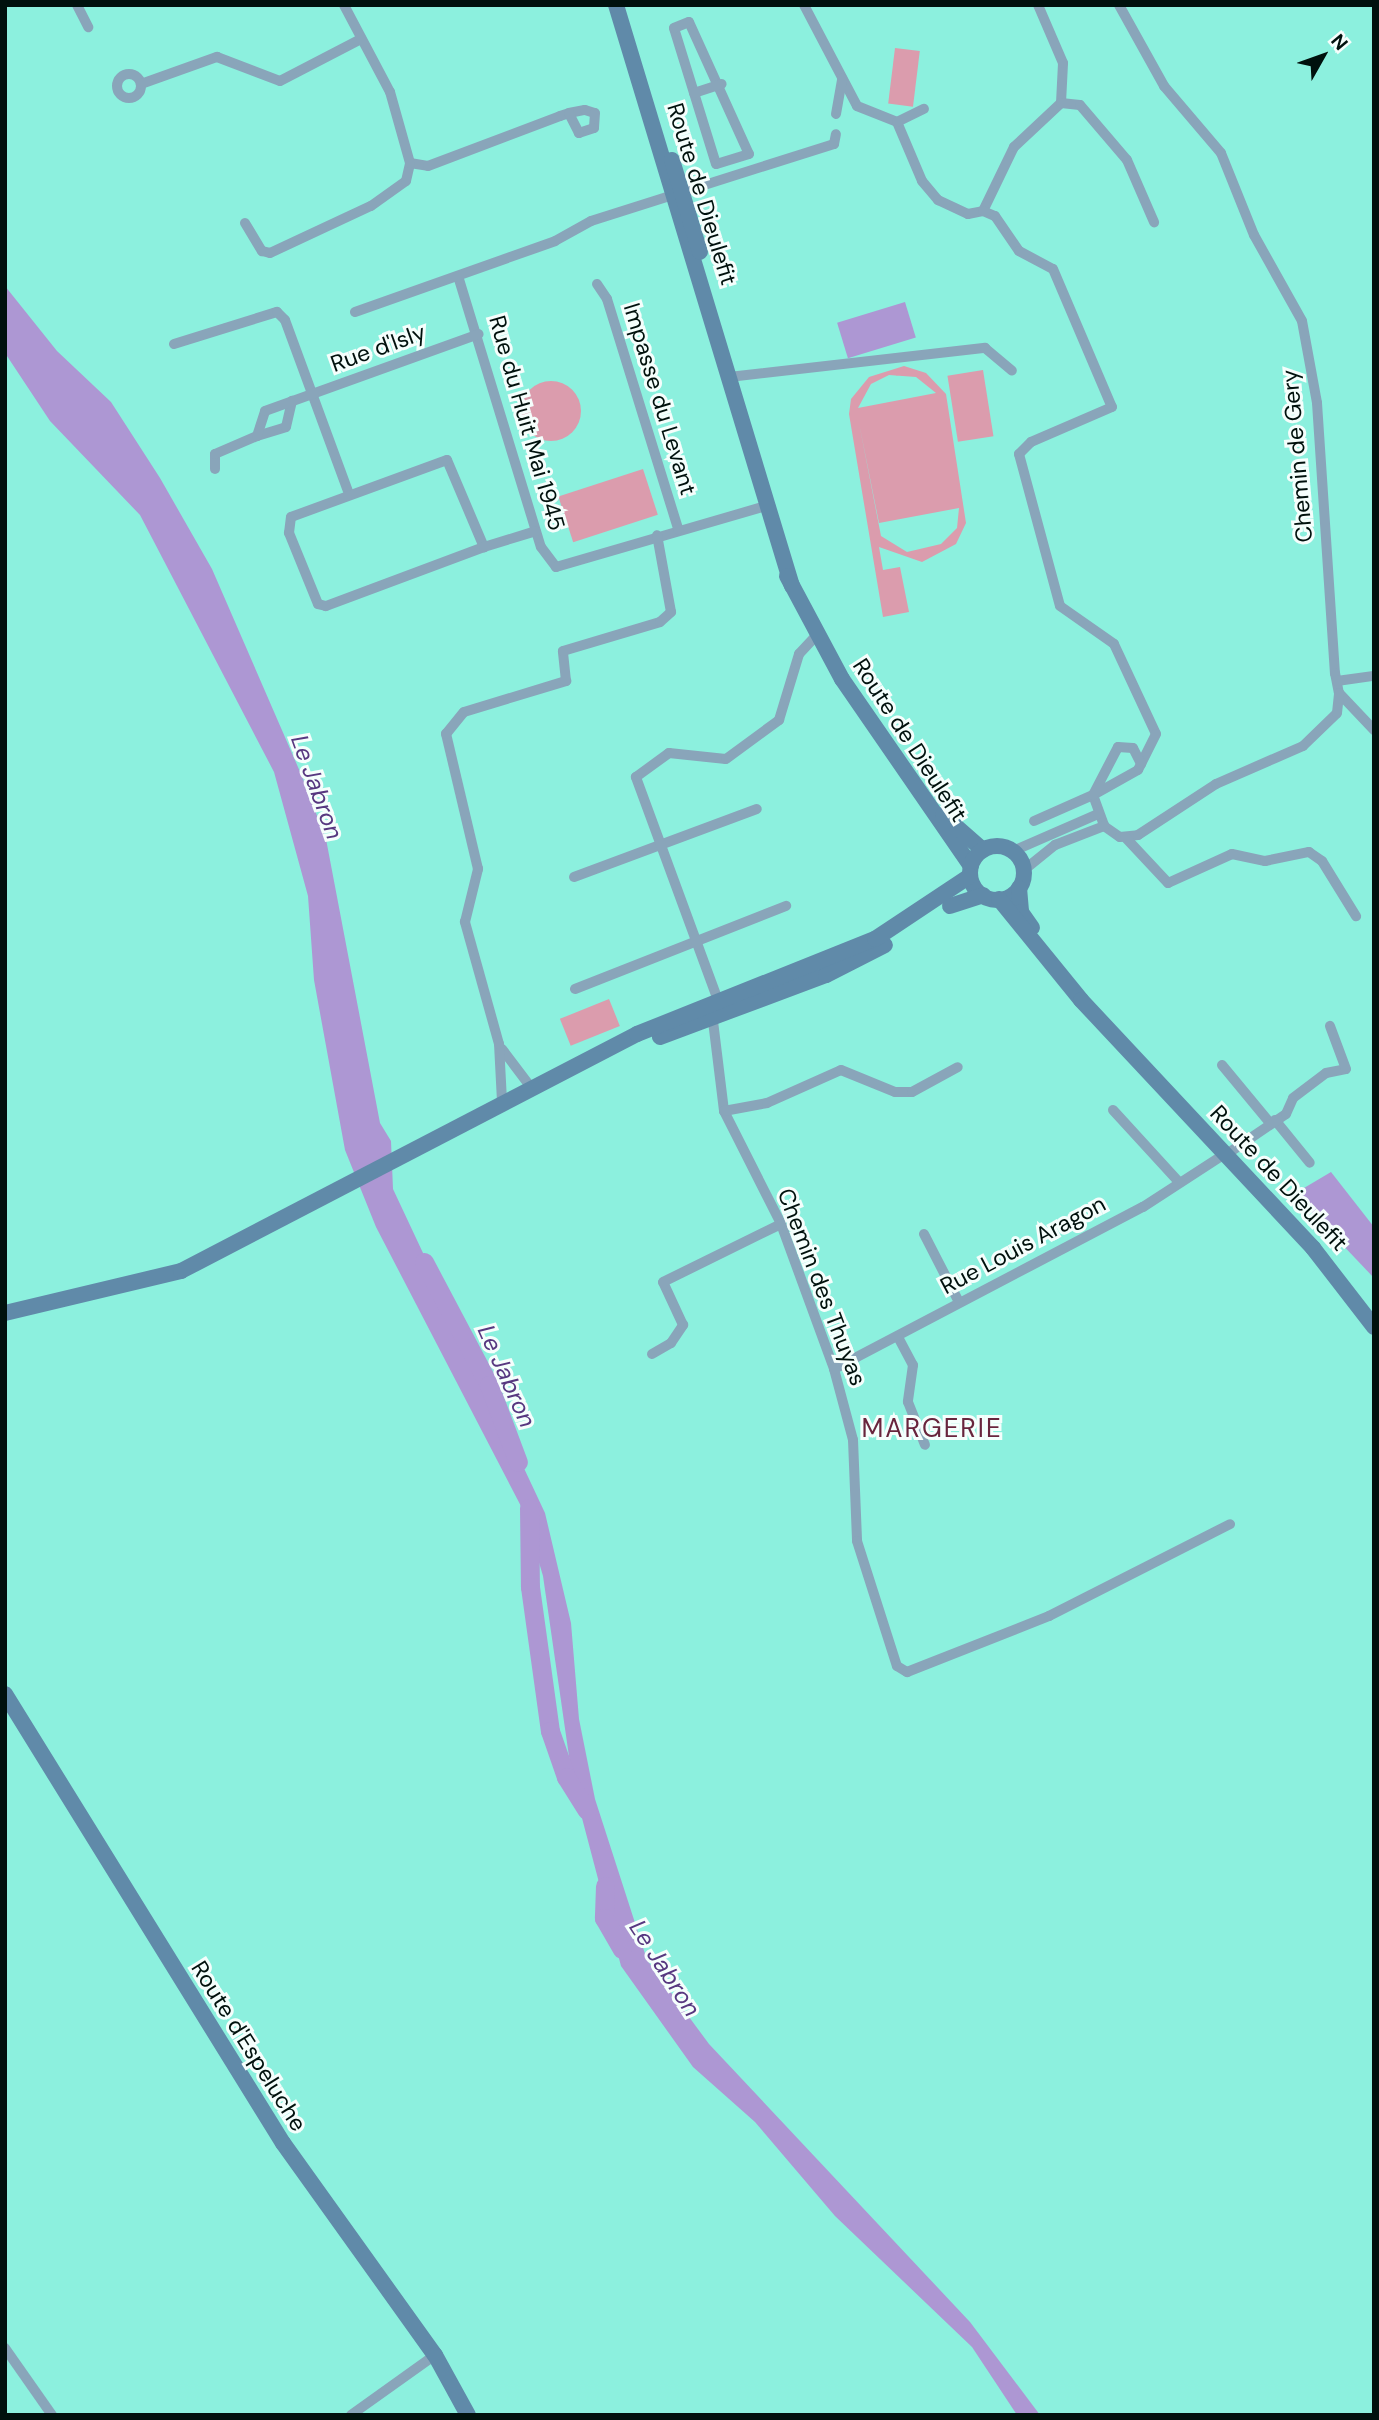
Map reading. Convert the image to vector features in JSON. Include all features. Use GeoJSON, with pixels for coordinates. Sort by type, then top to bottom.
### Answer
{"type":"FeatureCollection","features":[{"type":"Feature","properties":{"kind":"main road","name":"Route de Dieulefit"},"geometry":{"type":"LineString","coordinates":[[616,5],[677,196],[765,506],[792,586],[817,635],[928,811],[971,871]]}},
{"type":"Feature","properties":{"kind":"main road","name":"Route de Dieulefit"},"geometry":{"type":"LineString","coordinates":[[635,68],[650,126],[677,196],[678,218],[718,337]]}},
{"type":"Feature","properties":{"kind":"main road","name":"Route de Dieulefit"},"geometry":{"type":"LineString","coordinates":[[817,635],[952,827],[983,850]]}},
{"type":"Feature","properties":{"kind":"main road"},"geometry":{"type":"LineString","coordinates":[[5,1313],[181,1271],[331,1197],[530,1086],[716,1011],[826,975],[964,898],[991,897],[1019,888],[1024,870],[1013,851],[998,846],[983,850],[971,871],[875,939],[764,986],[716,1011]]}},
{"type":"Feature","properties":{"kind":"main road"},"geometry":{"type":"LineString","coordinates":[[971,871],[991,897]]}},
{"type":"Feature","properties":{"kind":"main road","name":"Route de Dieulefit"},"geometry":{"type":"LineString","coordinates":[[1019,888],[1030,926],[1172,1097]]}},
{"type":"Feature","properties":{"kind":"main road","name":"Route de Dieulefit"},"geometry":{"type":"LineString","coordinates":[[991,897],[1313,1248],[1374,1327]]}},
{"type":"Feature","properties":{"kind":"main road","name":"Route d'Espeluche"},"geometry":{"type":"LineString","coordinates":[[5,1694],[283,2143],[435,2355],[468,2415]]}},
{"type":"Feature","properties":{"kind":"street"},"geometry":{"type":"LineString","coordinates":[[77,5],[88,27]]}},
{"type":"Feature","properties":{"kind":"street"},"geometry":{"type":"LineString","coordinates":[[245,223],[262,251],[270,253],[371,206],[406,181],[410,163],[390,92],[359,40],[344,5]]}},
{"type":"Feature","properties":{"kind":"street"},"geometry":{"type":"LineString","coordinates":[[804,5],[857,106],[897,122],[922,181],[938,200],[957,213],[983,211],[995,216],[1019,251],[1053,269],[1112,407],[1031,442],[1019,454],[1060,606],[1114,644],[1154,726],[1155,742],[1142,764],[1093,795],[1034,821]]}},
{"type":"Feature","properties":{"kind":"street"},"geometry":{"type":"LineString","coordinates":[[983,211],[1014,147],[1061,103],[1063,63],[1038,5]]}},
{"type":"Feature","properties":{"kind":"street","name":"Chemin de Gery"},"geometry":{"type":"LineString","coordinates":[[1119,5],[1164,86],[1221,153],[1254,235],[1302,321],[1317,404],[1339,693]]}},
{"type":"Feature","properties":{"kind":"street"},"geometry":{"type":"LineString","coordinates":[[683,20],[722,84],[749,154],[716,164],[674,28],[683,20]]}},
{"type":"Feature","properties":{"kind":"street"},"geometry":{"type":"LineString","coordinates":[[142,84],[217,57],[280,81],[359,40]]}},
{"type":"Feature","properties":{"kind":"street"},"geometry":{"type":"LineString","coordinates":[[836,114],[842,79]]}},
{"type":"Feature","properties":{"kind":"street"},"geometry":{"type":"LineString","coordinates":[[694,93],[722,84]]}},
{"type":"Feature","properties":{"kind":"street"},"geometry":{"type":"LineString","coordinates":[[1061,103],[1080,105],[1127,160],[1154,222]]}},
{"type":"Feature","properties":{"kind":"street"},"geometry":{"type":"LineString","coordinates":[[897,122],[924,109]]}},
{"type":"Feature","properties":{"kind":"street"},"geometry":{"type":"LineString","coordinates":[[410,163],[428,166],[569,113]]}},
{"type":"Feature","properties":{"kind":"street"},"geometry":{"type":"LineString","coordinates":[[355,312],[458,276],[591,221],[677,196],[834,144],[836,134]]}},
{"type":"Feature","properties":{"kind":"street"},"geometry":{"type":"LineString","coordinates":[[734,158],[738,176]]}},
{"type":"Feature","properties":{"kind":"street","name":"Rue du Huit Mai 1945"},"geometry":{"type":"LineString","coordinates":[[458,276],[479,334],[536,531],[556,567],[657,535],[765,506]]}},
{"type":"Feature","properties":{"kind":"street","name":"Impasse du Levant"},"geometry":{"type":"LineString","coordinates":[[597,284],[607,299],[678,529]]}},
{"type":"Feature","properties":{"kind":"street"},"geometry":{"type":"LineString","coordinates":[[174,344],[276,312],[312,394],[349,494]]}},
{"type":"Feature","properties":{"kind":"street","name":"Rue d'Isly"},"geometry":{"type":"LineString","coordinates":[[257,436],[265,411],[479,334]]}},
{"type":"Feature","properties":{"kind":"street"},"geometry":{"type":"LineString","coordinates":[[729,377],[985,348],[1012,370]]}},
{"type":"Feature","properties":{"kind":"street"},"geometry":{"type":"LineString","coordinates":[[215,469],[215,454],[286,427],[292,401]]}},
{"type":"Feature","properties":{"kind":"street"},"geometry":{"type":"LineString","coordinates":[[484,547],[447,460],[301,510],[287,523],[318,604],[326,606],[484,547],[536,531]]}},
{"type":"Feature","properties":{"kind":"street"},"geometry":{"type":"LineString","coordinates":[[502,1101],[499,1044],[465,922],[478,869],[446,734],[464,712],[566,681],[563,650],[660,622],[671,612],[674,601],[657,535]]}},
{"type":"Feature","properties":{"kind":"street","name":"Chemin des Thuyas"},"geometry":{"type":"LineString","coordinates":[[817,635],[799,654],[783,715],[746,746],[726,759],[668,753],[640,770],[637,785],[716,1011],[724,1111],[781,1224],[834,1369],[853,1440],[857,1541],[897,1666],[907,1672],[1049,1616],[1230,1524]]}},
{"type":"Feature","properties":{"kind":"street"},"geometry":{"type":"LineString","coordinates":[[1337,681],[1374,676]]}},
{"type":"Feature","properties":{"kind":"street"},"geometry":{"type":"LineString","coordinates":[[1339,693],[1374,730]]}},
{"type":"Feature","properties":{"kind":"street"},"geometry":{"type":"LineString","coordinates":[[1125,837],[1138,835],[1216,784],[1303,746],[1337,713],[1339,693]]}},
{"type":"Feature","properties":{"kind":"street"},"geometry":{"type":"LineString","coordinates":[[1142,764],[1133,748],[1118,747],[1093,795],[1104,827],[1125,837],[1168,883],[1232,855],[1265,861],[1309,852],[1322,861],[1356,916]]}},
{"type":"Feature","properties":{"kind":"street"},"geometry":{"type":"LineString","coordinates":[[574,877],[757,809]]}},
{"type":"Feature","properties":{"kind":"street"},"geometry":{"type":"LineString","coordinates":[[1013,851],[1098,814]]}},
{"type":"Feature","properties":{"kind":"street"},"geometry":{"type":"LineString","coordinates":[[1024,870],[1055,845],[1104,827]]}},
{"type":"Feature","properties":{"kind":"street"},"geometry":{"type":"LineString","coordinates":[[575,989],[786,906]]}},
{"type":"Feature","properties":{"kind":"street","name":"Rue Louis Aragon"},"geometry":{"type":"LineString","coordinates":[[834,1369],[1143,1207],[1178,1181],[1226,1154],[1272,1122],[1326,1073],[1346,1069],[1330,1026]]}},
{"type":"Feature","properties":{"kind":"street"},"geometry":{"type":"LineString","coordinates":[[499,1044],[530,1086]]}},
{"type":"Feature","properties":{"kind":"street"},"geometry":{"type":"LineString","coordinates":[[1222,1065],[1310,1163]]}},
{"type":"Feature","properties":{"kind":"street"},"geometry":{"type":"LineString","coordinates":[[724,1111],[767,1103],[841,1070],[912,1092],[958,1067]]}},
{"type":"Feature","properties":{"kind":"street"},"geometry":{"type":"LineString","coordinates":[[1113,1111],[1178,1181]]}},
{"type":"Feature","properties":{"kind":"street"},"geometry":{"type":"LineString","coordinates":[[652,1354],[671,1343],[683,1325],[663,1282],[781,1224]]}},
{"type":"Feature","properties":{"kind":"street"},"geometry":{"type":"LineString","coordinates":[[925,1234],[959,1302]]}},
{"type":"Feature","properties":{"kind":"street"},"geometry":{"type":"LineString","coordinates":[[898,1337],[913,1366],[908,1402],[925,1445]]}},
{"type":"Feature","properties":{"kind":"street"},"geometry":{"type":"LineString","coordinates":[[5,2348],[52,2415]]}},
{"type":"Feature","properties":{"kind":"street"},"geometry":{"type":"LineString","coordinates":[[351,2415],[435,2355]]}},
{"type":"Feature","properties":{"kind":"shaded area"},"geometry":{"type":"Polygon","coordinates":[[[895,48],[920,51],[913,107],[888,104],[895,48]]]}},
{"type":"Feature","properties":{"kind":"shaded area"},"geometry":{"type":"Polygon","coordinates":[[[5,286],[57,351],[111,402],[160,478],[212,569],[301,774],[326,839],[380,1123],[391,1141],[393,1189],[545,1513],[571,1623],[579,1719],[595,1799],[647,1960],[709,2044],[970,2322],[1040,2415],[1017,2415],[972,2347],[835,2216],[755,2122],[693,2067],[621,1966],[573,1784],[543,1576],[524,1512],[376,1227],[345,1150],[314,980],[308,896],[274,772],[140,515],[50,421],[5,353],[5,286]]]}},
{"type":"Feature","properties":{"kind":"shaded area"},"geometry":{"type":"Polygon","coordinates":[[[905,302],[916,337],[848,358],[837,323],[905,302]]]}},
{"type":"Feature","properties":{"kind":"shaded area"},"geometry":{"type":"Polygon","coordinates":[[[904,366],[926,373],[946,394],[966,523],[956,544],[922,562],[879,547],[883,570],[900,567],[909,612],[883,617],[849,414],[851,399],[869,377],[904,366]],[[889,375],[871,384],[858,408],[936,393],[916,377],[889,375]],[[859,423],[881,536],[907,552],[941,544],[957,528],[959,508],[879,523],[859,423]]]}},
{"type":"Feature","properties":{"kind":"shaded area"},"geometry":{"type":"Polygon","coordinates":[[[983,370],[993,436],[958,442],[947,376],[983,370]]]}},
{"type":"Feature","properties":{"kind":"shaded area"},"geometry":{"type":"Polygon","coordinates":[[[551,381],[568,386],[576,394],[581,411],[576,428],[568,436],[551,441],[534,436],[526,428],[521,411],[526,394],[534,386],[551,381]]]}},
{"type":"Feature","properties":{"kind":"shaded area"},"geometry":{"type":"Polygon","coordinates":[[[643,469],[658,515],[573,542],[558,497],[643,469]]]}},
{"type":"Feature","properties":{"kind":"shaded area"},"geometry":{"type":"Polygon","coordinates":[[[609,999],[620,1026],[571,1046],[560,1019],[609,999]]]}},
{"type":"Feature","properties":{"kind":"shaded area"},"geometry":{"type":"Polygon","coordinates":[[[1331,1172],[1374,1227],[1374,1278],[1300,1200],[1304,1188],[1331,1172]]]}},
{"type":"Feature","properties":{"kind":"waterway","name":"Le Jabron"},"geometry":{"type":"LineString","coordinates":[[424,1262],[489,1385],[518,1462]]}},
{"type":"Feature","properties":{"kind":"waterway","name":"Le Jabron"},"geometry":{"type":"LineString","coordinates":[[529,1508],[530,1587],[550,1731],[566,1777],[587,1810]]}},
{"type":"Feature","properties":{"kind":"waterway","name":"Le Jabron"},"geometry":{"type":"LineString","coordinates":[[605,1886],[604,1918],[622,1949]]}},
{"type":"Feature","properties":{"kind":"district","name":"MARGERIE"},"geometry":{"type":"Point","coordinates":[932,1429]}}]}
